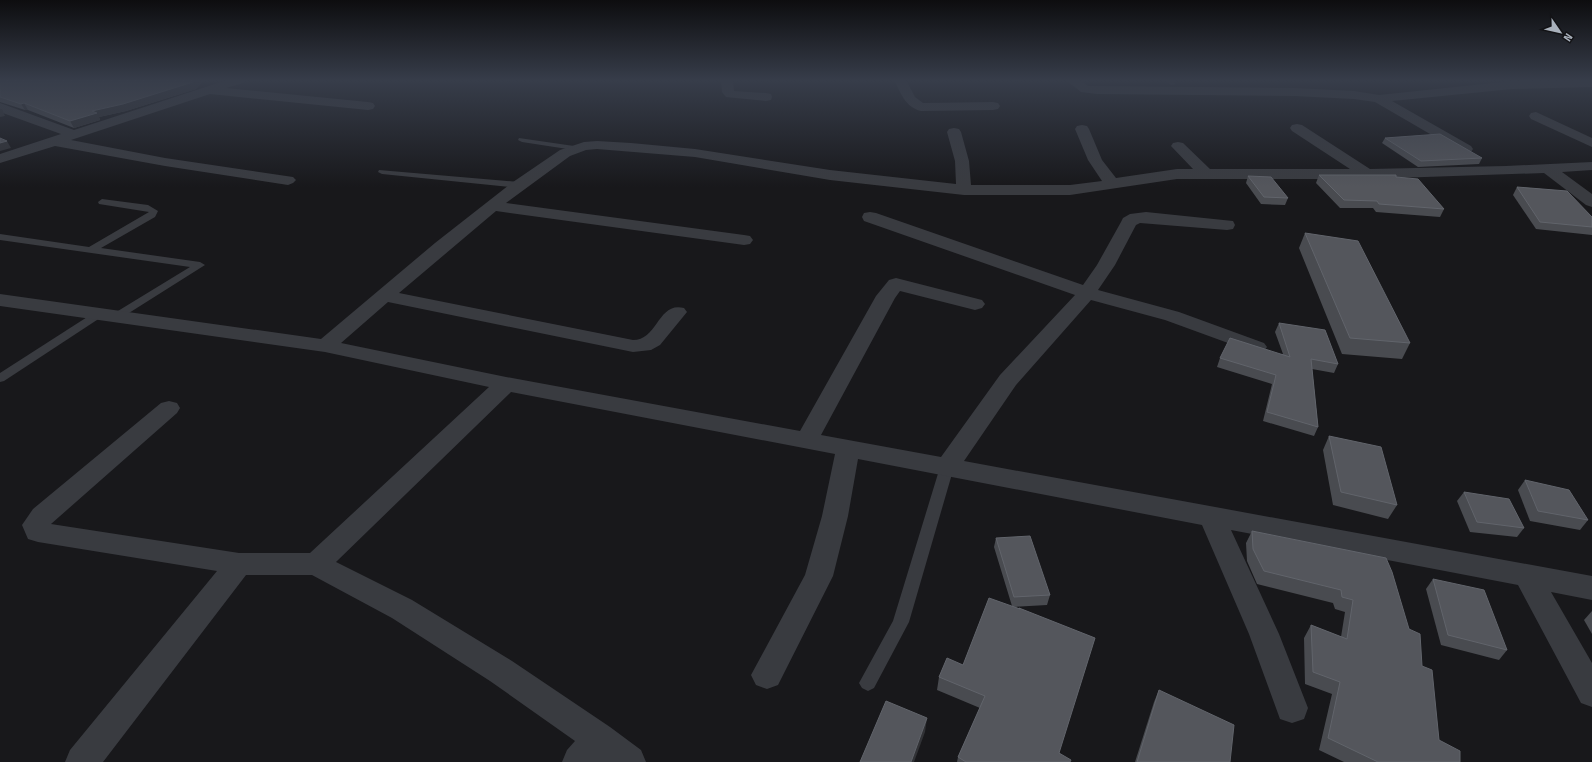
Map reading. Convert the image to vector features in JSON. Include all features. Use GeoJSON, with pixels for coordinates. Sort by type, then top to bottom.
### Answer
{"type":"FeatureCollection","features":[{"type":"Feature","properties":{"kind":"street"},"geometry":{"type":"LineString","coordinates":[[23,116],[75,135]]}},
{"type":"Feature","properties":{"kind":"street"},"geometry":{"type":"LineString","coordinates":[[0,159],[133,116]]}},
{"type":"Feature","properties":{"kind":"street"},"geometry":{"type":"LineString","coordinates":[[1407,116],[1506,171]]}},
{"type":"Feature","properties":{"kind":"street"},"geometry":{"type":"LineString","coordinates":[[1536,116],[1592,143]]}},
{"type":"Feature","properties":{"kind":"street"},"geometry":{"type":"LineString","coordinates":[[1297,128],[1367,174]]}},
{"type":"Feature","properties":{"kind":"street"},"geometry":{"type":"LineString","coordinates":[[1082,129],[1095,160],[1112,184]]}},
{"type":"Feature","properties":{"kind":"street"},"geometry":{"type":"LineString","coordinates":[[954,132],[962,161],[964,190]]}},
{"type":"Feature","properties":{"kind":"street"},"geometry":{"type":"LineString","coordinates":[[54,142],[165,162],[288,180]]}},
{"type":"Feature","properties":{"kind":"street"},"geometry":{"type":"LineString","coordinates":[[326,346],[441,247],[492,206],[519,185],[574,148],[596,145],[695,153],[830,175],[964,190],[1070,190],[1177,174],[1367,174],[1506,171],[1592,166]]}},
{"type":"Feature","properties":{"kind":"street"},"geometry":{"type":"LineString","coordinates":[[1178,146],[1205,173]]}},
{"type":"Feature","properties":{"kind":"street"},"geometry":{"type":"LineString","coordinates":[[1547,168],[1592,202]]}},
{"type":"Feature","properties":{"kind":"street"},"geometry":{"type":"LineString","coordinates":[[492,206],[744,240]]}},
{"type":"Feature","properties":{"kind":"street"},"geometry":{"type":"LineString","coordinates":[[870,217],[1087,293],[1172,316],[1257,347]]}},
{"type":"Feature","properties":{"kind":"street"},"geometry":{"type":"LineString","coordinates":[[947,466],[1008,380],[1087,293],[1106,265],[1129,222],[1136,218],[1146,217],[1227,225]]}},
{"type":"Feature","properties":{"kind":"street"},"geometry":{"type":"LineString","coordinates":[[806,441],[886,296],[897,284],[975,304]]}},
{"type":"Feature","properties":{"kind":"street"},"geometry":{"type":"LineString","coordinates":[[385,296],[626,344],[644,346],[653,341],[677,312]]}},
{"type":"Feature","properties":{"kind":"street"},"geometry":{"type":"LineString","coordinates":[[0,300],[326,346],[506,384],[848,449],[947,466],[1212,518],[1592,588]]}},
{"type":"Feature","properties":{"kind":"street"},"geometry":{"type":"LineString","coordinates":[[316,564],[506,384]]}},
{"type":"Feature","properties":{"kind":"street"},"geometry":{"type":"LineString","coordinates":[[169,408],[42,516],[36,525],[38,532],[239,564],[316,564],[402,609],[501,671],[589,750],[629,762]]}},
{"type":"Feature","properties":{"kind":"street"},"geometry":{"type":"LineString","coordinates":[[767,675],[820,576],[835,516],[848,449]]}},
{"type":"Feature","properties":{"kind":"street"},"geometry":{"type":"LineString","coordinates":[[1212,518],[1264,634],[1292,708]]}},
{"type":"Feature","properties":{"kind":"street"},"geometry":{"type":"LineString","coordinates":[[82,762],[239,564]]}},
{"type":"Feature","properties":{"kind":"street"},"geometry":{"type":"LineString","coordinates":[[1527,576],[1592,693]]}},
{"type":"Feature","properties":{"kind":"lane"},"geometry":{"type":"LineString","coordinates":[[522,140],[574,148]]}},
{"type":"Feature","properties":{"kind":"lane"},"geometry":{"type":"LineString","coordinates":[[382,172],[519,185]]}},
{"type":"Feature","properties":{"kind":"lane"},"geometry":{"type":"LineString","coordinates":[[91,250],[152,215],[154,211],[148,208],[102,202]]}},
{"type":"Feature","properties":{"kind":"lane"},"geometry":{"type":"LineString","coordinates":[[0,238],[200,264],[108,315],[0,378]]}},
{"type":"Feature","properties":{"kind":"lane"},"geometry":{"type":"LineString","coordinates":[[868,683],[901,622],[947,466]]}},
{"type":"Feature","properties":{"kind":"building"},"geometry":{"type":"Polygon","coordinates":[[[56,116],[88,116],[70,121],[56,116]]]}},
{"type":"Feature","properties":{"kind":"building"},"geometry":{"type":"Polygon","coordinates":[[[1440,134],[1482,158],[1421,161],[1385,138],[1440,134]]]}},
{"type":"Feature","properties":{"kind":"building"},"geometry":{"type":"Polygon","coordinates":[[[0,138],[7,141],[0,143],[0,138]]]}},
{"type":"Feature","properties":{"kind":"building"},"geometry":{"type":"Polygon","coordinates":[[[1319,175],[1396,175],[1396,177],[1418,179],[1444,209],[1379,204],[1377,201],[1344,200],[1319,175]]]}},
{"type":"Feature","properties":{"kind":"building"},"geometry":{"type":"Polygon","coordinates":[[[1248,176],[1271,177],[1288,198],[1264,197],[1248,176]]]}},
{"type":"Feature","properties":{"kind":"building"},"geometry":{"type":"Polygon","coordinates":[[[1517,187],[1567,191],[1592,217],[1592,227],[1540,222],[1517,187]]]}},
{"type":"Feature","properties":{"kind":"building"},"geometry":{"type":"Polygon","coordinates":[[[1305,233],[1358,241],[1410,343],[1350,338],[1305,233]]]}},
{"type":"Feature","properties":{"kind":"building"},"geometry":{"type":"Polygon","coordinates":[[[1279,323],[1325,330],[1338,364],[1311,359],[1318,427],[1267,412],[1276,375],[1220,358],[1230,338],[1290,357],[1279,323]]]}},
{"type":"Feature","properties":{"kind":"building"},"geometry":{"type":"Polygon","coordinates":[[[1329,436],[1381,447],[1397,505],[1341,492],[1329,436]]]}},
{"type":"Feature","properties":{"kind":"building"},"geometry":{"type":"Polygon","coordinates":[[[1525,480],[1569,490],[1588,520],[1538,511],[1525,480]]]}},
{"type":"Feature","properties":{"kind":"building"},"geometry":{"type":"Polygon","coordinates":[[[1464,492],[1509,499],[1524,528],[1477,522],[1464,492]]]}},
{"type":"Feature","properties":{"kind":"building"},"geometry":{"type":"Polygon","coordinates":[[[1252,531],[1386,558],[1392,572],[1409,629],[1420,634],[1422,666],[1432,670],[1439,740],[1460,751],[1460,762],[1378,762],[1328,738],[1340,682],[1313,672],[1311,625],[1347,639],[1353,600],[1342,597],[1341,590],[1264,571],[1253,549],[1252,531]]]}},
{"type":"Feature","properties":{"kind":"building"},"geometry":{"type":"Polygon","coordinates":[[[1030,536],[1050,595],[1014,597],[996,538],[1030,536]]]}},
{"type":"Feature","properties":{"kind":"building"},"geometry":{"type":"Polygon","coordinates":[[[1433,579],[1484,590],[1507,650],[1448,635],[1433,579]]]}},
{"type":"Feature","properties":{"kind":"building"},"geometry":{"type":"Polygon","coordinates":[[[989,598],[1020,609],[1019,608],[1095,638],[1059,753],[1071,760],[1070,762],[966,762],[958,757],[985,696],[939,677],[947,658],[963,665],[989,598]]]}},
{"type":"Feature","properties":{"kind":"building"},"geometry":{"type":"Polygon","coordinates":[[[1159,690],[1234,725],[1230,762],[1137,762],[1159,690]]]}},
{"type":"Feature","properties":{"kind":"building"},"geometry":{"type":"Polygon","coordinates":[[[886,701],[927,718],[911,762],[860,762],[886,701]]]}}]}
